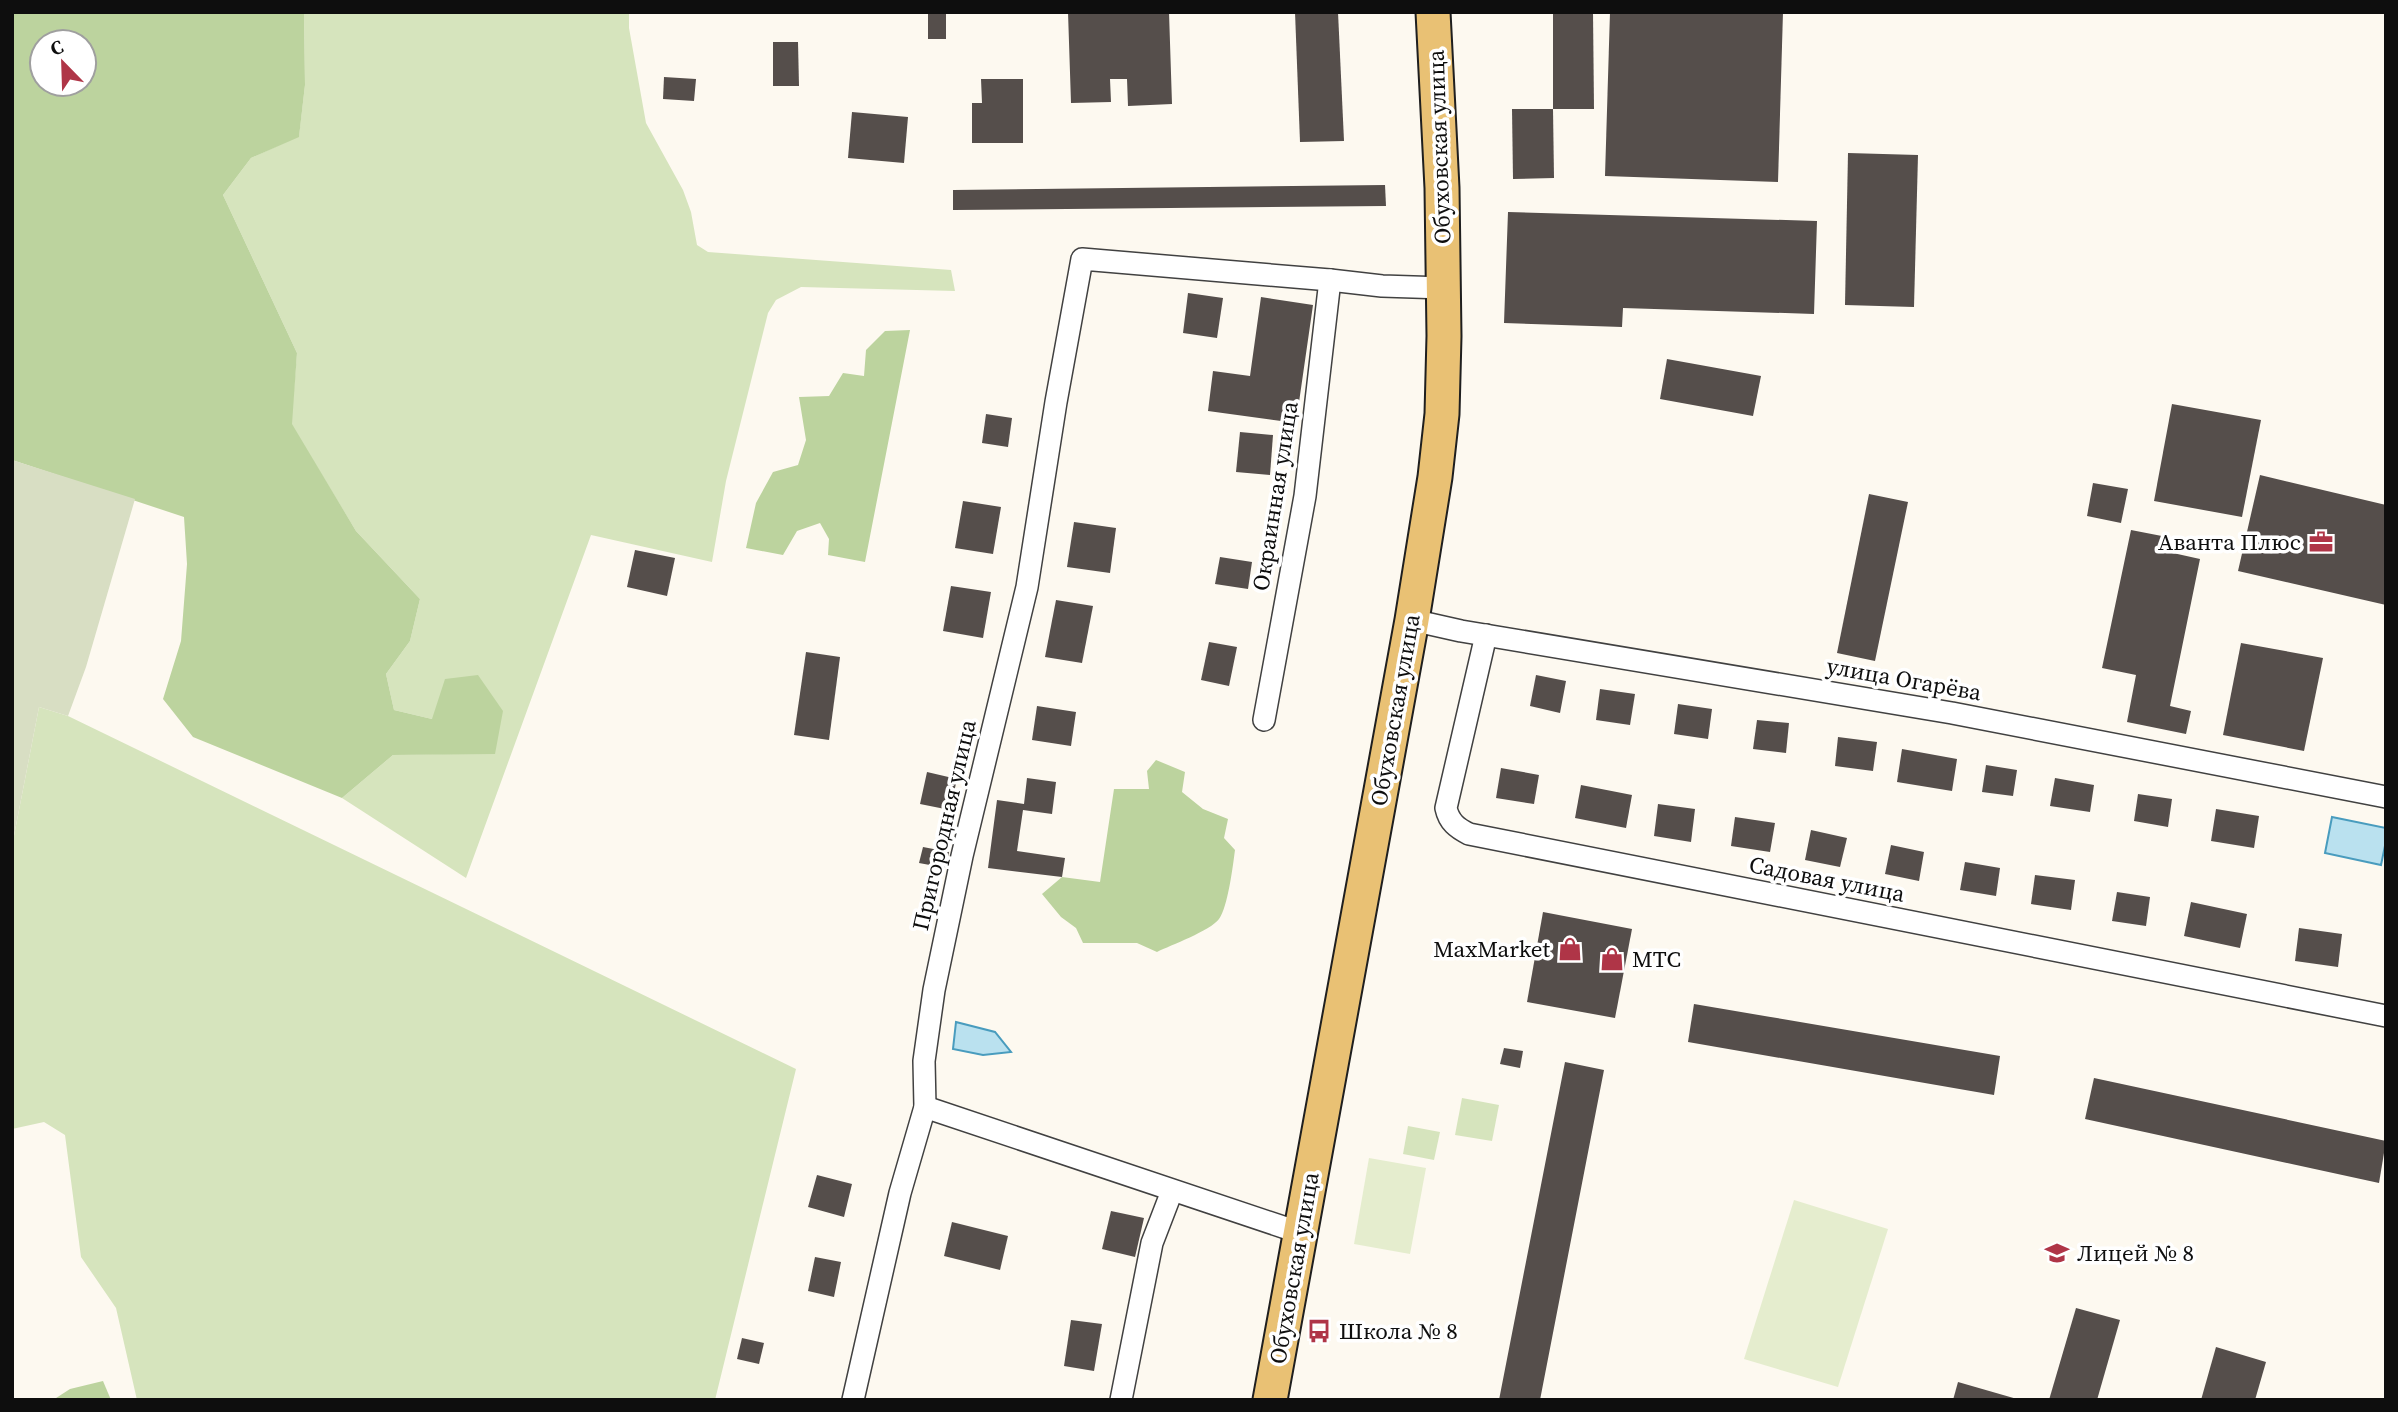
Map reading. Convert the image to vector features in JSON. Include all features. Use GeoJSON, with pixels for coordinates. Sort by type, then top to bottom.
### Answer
{"type":"FeatureCollection","features":[{"type":"Feature","properties":{"kind":"main road","name":"Обуховская улица"},"geometry":{"type":"LineString","coordinates":[[1270,1400],[1412,620],[1435,477],[1442,414],[1444,288],[1433,12]]}},
{"type":"Feature","properties":{"kind":"street","name":"Пригородная улица"},"geometry":{"type":"LineString","coordinates":[[853,1400],[900,1193],[925,1107],[924,1061],[934,990],[962,856],[1027,587],[1082,259],[1330,280]]}},
{"type":"Feature","properties":{"kind":"street"},"geometry":{"type":"LineString","coordinates":[[1330,280],[1382,286],[1444,288]]}},
{"type":"Feature","properties":{"kind":"street","name":"Окраинная улица"},"geometry":{"type":"LineString","coordinates":[[1264,720],[1305,496],[1330,280]]}},
{"type":"Feature","properties":{"kind":"street","name":"улица Огарёва"},"geometry":{"type":"LineString","coordinates":[[1412,620],[1486,635],[1952,713],[2386,797]]}},
{"type":"Feature","properties":{"kind":"street","name":"Садовая улица"},"geometry":{"type":"LineString","coordinates":[[1486,635],[1446,808],[1451,821],[1469,834],[2386,1016]]}},
{"type":"Feature","properties":{"kind":"street"},"geometry":{"type":"LineString","coordinates":[[925,1107],[1301,1233]]}},
{"type":"Feature","properties":{"kind":"street"},"geometry":{"type":"LineString","coordinates":[[1121,1400],[1153,1243],[1172,1191]]}},
{"type":"Feature","properties":{"kind":"green space"},"geometry":{"type":"Polygon","coordinates":[[[12,12],[304,12],[305,85],[299,137],[251,158],[223,195],[297,353],[292,424],[356,531],[420,599],[410,641],[386,674],[394,710],[432,719],[445,679],[478,675],[503,711],[495,754],[393,755],[342,798],[193,737],[163,699],[181,641],[187,564],[184,517],[12,460],[12,12]]]}},
{"type":"Feature","properties":{"kind":"green space"},"geometry":{"type":"Polygon","coordinates":[[[304,12],[629,12],[629,28],[646,123],[683,190],[691,212],[697,245],[708,252],[951,270],[955,291],[801,287],[776,300],[768,313],[726,481],[712,562],[591,535],[466,878],[342,798],[393,755],[495,753],[432,719],[394,710],[386,674],[410,641],[420,599],[356,531],[291,424],[297,353],[223,195],[251,158],[299,136],[305,85],[304,12]]]}},
{"type":"Feature","properties":{"kind":"green space"},"geometry":{"type":"Polygon","coordinates":[[[910,330],[865,562],[828,555],[829,539],[820,523],[797,531],[783,555],[746,548],[756,503],[773,472],[798,465],[806,440],[799,397],[829,396],[843,373],[864,376],[866,350],[885,331],[910,330]]]}},
{"type":"Feature","properties":{"kind":"green space"},"geometry":{"type":"Polygon","coordinates":[[[12,460],[135,499],[86,667],[68,716],[39,707],[12,846],[12,460]]]}},
{"type":"Feature","properties":{"kind":"green space"},"geometry":{"type":"Polygon","coordinates":[[[39,707],[68,716],[796,1069],[715,1400],[137,1400],[116,1308],[81,1257],[65,1135],[44,1122],[12,1129],[12,846],[39,707]]]}},
{"type":"Feature","properties":{"kind":"green space"},"geometry":{"type":"Polygon","coordinates":[[[1156,760],[1185,772],[1182,792],[1203,809],[1228,819],[1224,838],[1235,850],[1230,886],[1222,913],[1214,924],[1157,952],[1137,943],[1083,943],[1076,928],[1061,917],[1042,894],[1062,877],[1100,882],[1114,789],[1149,789],[1147,771],[1156,760]]]}},
{"type":"Feature","properties":{"kind":"green space"},"geometry":{"type":"Polygon","coordinates":[[[1462,1098],[1499,1105],[1492,1141],[1455,1135],[1462,1098]]]}},
{"type":"Feature","properties":{"kind":"green space"},"geometry":{"type":"Polygon","coordinates":[[[1408,1126],[1440,1132],[1434,1160],[1403,1154],[1408,1126]]]}},
{"type":"Feature","properties":{"kind":"green space"},"geometry":{"type":"Polygon","coordinates":[[[1369,1158],[1426,1168],[1410,1254],[1354,1244],[1369,1158]]]}},
{"type":"Feature","properties":{"kind":"green space"},"geometry":{"type":"Polygon","coordinates":[[[1794,1200],[1888,1229],[1838,1387],[1744,1359],[1794,1200]]]}},
{"type":"Feature","properties":{"kind":"green space"},"geometry":{"type":"Polygon","coordinates":[[[103,1381],[111,1400],[53,1400],[70,1389],[103,1381]]]}},
{"type":"Feature","properties":{"kind":"water"},"geometry":{"type":"Polygon","coordinates":[[[2332,817],[2386,828],[2381,865],[2325,853],[2332,817]]]}},
{"type":"Feature","properties":{"kind":"water"},"geometry":{"type":"Polygon","coordinates":[[[956,1022],[995,1032],[1011,1052],[983,1055],[953,1049],[956,1022]]]}},
{"type":"Feature","properties":{"kind":"building"},"geometry":{"type":"Polygon","coordinates":[[[928,12],[946,12],[946,39],[928,39],[928,12]]]}},
{"type":"Feature","properties":{"kind":"building"},"geometry":{"type":"Polygon","coordinates":[[[1068,12],[1169,12],[1172,104],[1128,106],[1127,79],[1110,79],[1111,102],[1071,103],[1068,12]]]}},
{"type":"Feature","properties":{"kind":"building"},"geometry":{"type":"Polygon","coordinates":[[[1295,12],[1338,12],[1344,141],[1300,142],[1295,12]]]}},
{"type":"Feature","properties":{"kind":"building"},"geometry":{"type":"Polygon","coordinates":[[[1553,12],[1593,12],[1594,109],[1553,109],[1553,12]]]}},
{"type":"Feature","properties":{"kind":"building"},"geometry":{"type":"Polygon","coordinates":[[[1610,12],[1783,12],[1778,182],[1605,176],[1610,12]]]}},
{"type":"Feature","properties":{"kind":"building"},"geometry":{"type":"Polygon","coordinates":[[[773,42],[798,42],[799,86],[773,86],[773,42]]]}},
{"type":"Feature","properties":{"kind":"building"},"geometry":{"type":"Polygon","coordinates":[[[664,77],[696,79],[694,101],[663,99],[664,77]]]}},
{"type":"Feature","properties":{"kind":"building"},"geometry":{"type":"Polygon","coordinates":[[[981,79],[1023,79],[1023,143],[972,143],[972,103],[982,103],[981,79]]]}},
{"type":"Feature","properties":{"kind":"building"},"geometry":{"type":"Polygon","coordinates":[[[1512,109],[1553,109],[1554,178],[1513,179],[1512,109]]]}},
{"type":"Feature","properties":{"kind":"building"},"geometry":{"type":"Polygon","coordinates":[[[852,112],[908,117],[904,163],[848,158],[852,112]]]}},
{"type":"Feature","properties":{"kind":"building"},"geometry":{"type":"Polygon","coordinates":[[[1848,153],[1918,155],[1914,307],[1845,305],[1848,153]]]}},
{"type":"Feature","properties":{"kind":"building"},"geometry":{"type":"Polygon","coordinates":[[[1385,185],[1386,206],[953,210],[953,190],[1385,185]]]}},
{"type":"Feature","properties":{"kind":"building"},"geometry":{"type":"Polygon","coordinates":[[[1508,212],[1817,221],[1814,314],[1623,308],[1622,327],[1504,323],[1508,212]]]}},
{"type":"Feature","properties":{"kind":"building"},"geometry":{"type":"Polygon","coordinates":[[[1188,293],[1223,298],[1217,338],[1183,333],[1188,293]]]}},
{"type":"Feature","properties":{"kind":"building"},"geometry":{"type":"Polygon","coordinates":[[[1261,297],[1313,305],[1296,423],[1208,411],[1213,371],[1250,376],[1261,297]]]}},
{"type":"Feature","properties":{"kind":"building"},"geometry":{"type":"Polygon","coordinates":[[[1667,359],[1761,376],[1753,416],[1660,399],[1667,359]]]}},
{"type":"Feature","properties":{"kind":"building"},"geometry":{"type":"Polygon","coordinates":[[[2172,404],[2261,420],[2242,517],[2154,501],[2172,404]]]}},
{"type":"Feature","properties":{"kind":"building"},"geometry":{"type":"Polygon","coordinates":[[[986,414],[1012,418],[1008,447],[982,443],[986,414]]]}},
{"type":"Feature","properties":{"kind":"building"},"geometry":{"type":"Polygon","coordinates":[[[1240,432],[1273,435],[1270,475],[1236,472],[1240,432]]]}},
{"type":"Feature","properties":{"kind":"building"},"geometry":{"type":"Polygon","coordinates":[[[2260,475],[2386,505],[2386,605],[2238,571],[2260,475]]]}},
{"type":"Feature","properties":{"kind":"building"},"geometry":{"type":"Polygon","coordinates":[[[2093,483],[2128,489],[2121,523],[2087,516],[2093,483]]]}},
{"type":"Feature","properties":{"kind":"building"},"geometry":{"type":"Polygon","coordinates":[[[1869,494],[1908,502],[1875,661],[1837,653],[1869,494]]]}},
{"type":"Feature","properties":{"kind":"building"},"geometry":{"type":"Polygon","coordinates":[[[963,501],[1001,507],[993,554],[955,548],[963,501]]]}},
{"type":"Feature","properties":{"kind":"building"},"geometry":{"type":"Polygon","coordinates":[[[1074,522],[1116,528],[1110,573],[1067,567],[1074,522]]]}},
{"type":"Feature","properties":{"kind":"building"},"geometry":{"type":"Polygon","coordinates":[[[2131,530],[2167,537],[2164,551],[2200,559],[2170,706],[2191,711],[2186,734],[2127,722],[2136,675],[2102,668],[2131,530]]]}},
{"type":"Feature","properties":{"kind":"building"},"geometry":{"type":"Polygon","coordinates":[[[635,550],[675,558],[667,596],[627,587],[635,550]]]}},
{"type":"Feature","properties":{"kind":"building"},"geometry":{"type":"Polygon","coordinates":[[[1220,557],[1252,562],[1248,589],[1215,584],[1220,557]]]}},
{"type":"Feature","properties":{"kind":"building"},"geometry":{"type":"Polygon","coordinates":[[[951,586],[991,592],[983,638],[943,631],[951,586]]]}},
{"type":"Feature","properties":{"kind":"building"},"geometry":{"type":"Polygon","coordinates":[[[1056,600],[1093,606],[1082,663],[1045,657],[1056,600]]]}},
{"type":"Feature","properties":{"kind":"building"},"geometry":{"type":"Polygon","coordinates":[[[1209,642],[1237,647],[1229,686],[1201,680],[1209,642]]]}},
{"type":"Feature","properties":{"kind":"building"},"geometry":{"type":"Polygon","coordinates":[[[2241,643],[2323,658],[2304,751],[2223,735],[2241,643]]]}},
{"type":"Feature","properties":{"kind":"building"},"geometry":{"type":"Polygon","coordinates":[[[806,652],[840,657],[829,740],[794,735],[806,652]]]}},
{"type":"Feature","properties":{"kind":"building"},"geometry":{"type":"Polygon","coordinates":[[[1536,675],[1566,681],[1560,713],[1530,706],[1536,675]]]}},
{"type":"Feature","properties":{"kind":"building"},"geometry":{"type":"Polygon","coordinates":[[[1600,689],[1635,694],[1630,725],[1596,720],[1600,689]]]}},
{"type":"Feature","properties":{"kind":"building"},"geometry":{"type":"Polygon","coordinates":[[[1678,704],[1712,709],[1708,739],[1674,734],[1678,704]]]}},
{"type":"Feature","properties":{"kind":"building"},"geometry":{"type":"Polygon","coordinates":[[[1037,706],[1076,712],[1071,746],[1032,740],[1037,706]]]}},
{"type":"Feature","properties":{"kind":"building"},"geometry":{"type":"Polygon","coordinates":[[[1757,720],[1789,723],[1786,753],[1753,749],[1757,720]]]}},
{"type":"Feature","properties":{"kind":"building"},"geometry":{"type":"Polygon","coordinates":[[[1838,737],[1877,742],[1873,771],[1835,766],[1838,737]]]}},
{"type":"Feature","properties":{"kind":"building"},"geometry":{"type":"Polygon","coordinates":[[[1902,749],[1957,759],[1952,791],[1897,782],[1902,749]]]}},
{"type":"Feature","properties":{"kind":"building"},"geometry":{"type":"Polygon","coordinates":[[[1986,765],[2017,770],[2013,796],[1982,792],[1986,765]]]}},
{"type":"Feature","properties":{"kind":"building"},"geometry":{"type":"Polygon","coordinates":[[[1501,768],[1539,775],[1534,804],[1496,798],[1501,768]]]}},
{"type":"Feature","properties":{"kind":"building"},"geometry":{"type":"Polygon","coordinates":[[[927,772],[957,779],[950,810],[920,804],[927,772]]]}},
{"type":"Feature","properties":{"kind":"building"},"geometry":{"type":"Polygon","coordinates":[[[1027,778],[1056,782],[1052,814],[1023,810],[1017,851],[1065,858],[1062,877],[988,868],[997,800],[1024,804],[1027,778]]]}},
{"type":"Feature","properties":{"kind":"building"},"geometry":{"type":"Polygon","coordinates":[[[2055,778],[2094,785],[2090,812],[2050,806],[2055,778]]]}},
{"type":"Feature","properties":{"kind":"building"},"geometry":{"type":"Polygon","coordinates":[[[1581,785],[1632,795],[1626,828],[1575,818],[1581,785]]]}},
{"type":"Feature","properties":{"kind":"building"},"geometry":{"type":"Polygon","coordinates":[[[2138,794],[2172,799],[2168,827],[2134,821],[2138,794]]]}},
{"type":"Feature","properties":{"kind":"building"},"geometry":{"type":"Polygon","coordinates":[[[1658,804],[1695,809],[1691,842],[1654,836],[1658,804]]]}},
{"type":"Feature","properties":{"kind":"building"},"geometry":{"type":"Polygon","coordinates":[[[2216,809],[2259,816],[2254,848],[2211,841],[2216,809]]]}},
{"type":"Feature","properties":{"kind":"building"},"geometry":{"type":"Polygon","coordinates":[[[1735,817],[1775,823],[1770,852],[1731,846],[1735,817]]]}},
{"type":"Feature","properties":{"kind":"building"},"geometry":{"type":"Polygon","coordinates":[[[1811,830],[1847,838],[1840,867],[1805,860],[1811,830]]]}},
{"type":"Feature","properties":{"kind":"building"},"geometry":{"type":"Polygon","coordinates":[[[1891,845],[1924,852],[1919,881],[1885,874],[1891,845]]]}},
{"type":"Feature","properties":{"kind":"building"},"geometry":{"type":"Polygon","coordinates":[[[923,847],[949,852],[946,868],[919,863],[923,847]]]}},
{"type":"Feature","properties":{"kind":"building"},"geometry":{"type":"Polygon","coordinates":[[[1965,862],[2000,868],[1996,896],[1960,890],[1965,862]]]}},
{"type":"Feature","properties":{"kind":"building"},"geometry":{"type":"Polygon","coordinates":[[[2035,875],[2075,880],[2071,910],[2031,904],[2035,875]]]}},
{"type":"Feature","properties":{"kind":"building"},"geometry":{"type":"Polygon","coordinates":[[[2117,892],[2150,897],[2146,926],[2112,921],[2117,892]]]}},
{"type":"Feature","properties":{"kind":"building"},"geometry":{"type":"Polygon","coordinates":[[[2191,902],[2247,914],[2240,948],[2184,936],[2191,902]]]}},
{"type":"Feature","properties":{"kind":"building"},"geometry":{"type":"Polygon","coordinates":[[[1543,912],[1632,929],[1615,1018],[1527,1002],[1543,912]]]}},
{"type":"Feature","properties":{"kind":"building"},"geometry":{"type":"Polygon","coordinates":[[[2299,928],[2342,934],[2338,967],[2295,961],[2299,928]]]}},
{"type":"Feature","properties":{"kind":"building"},"geometry":{"type":"Polygon","coordinates":[[[1694,1004],[2000,1056],[1994,1095],[1688,1042],[1694,1004]]]}},
{"type":"Feature","properties":{"kind":"building"},"geometry":{"type":"Polygon","coordinates":[[[1504,1048],[1523,1051],[1520,1068],[1500,1064],[1504,1048]]]}},
{"type":"Feature","properties":{"kind":"building"},"geometry":{"type":"Polygon","coordinates":[[[1565,1062],[1604,1070],[1540,1400],[1499,1400],[1565,1062]]]}},
{"type":"Feature","properties":{"kind":"building"},"geometry":{"type":"Polygon","coordinates":[[[2094,1078],[2386,1141],[2379,1183],[2085,1119],[2094,1078]]]}},
{"type":"Feature","properties":{"kind":"building"},"geometry":{"type":"Polygon","coordinates":[[[817,1175],[852,1184],[844,1217],[808,1207],[817,1175]]]}},
{"type":"Feature","properties":{"kind":"building"},"geometry":{"type":"Polygon","coordinates":[[[1111,1211],[1144,1218],[1135,1257],[1102,1249],[1111,1211]]]}},
{"type":"Feature","properties":{"kind":"building"},"geometry":{"type":"Polygon","coordinates":[[[952,1222],[1008,1236],[1000,1270],[944,1256],[952,1222]]]}},
{"type":"Feature","properties":{"kind":"building"},"geometry":{"type":"Polygon","coordinates":[[[815,1257],[841,1262],[834,1297],[808,1291],[815,1257]]]}},
{"type":"Feature","properties":{"kind":"building"},"geometry":{"type":"Polygon","coordinates":[[[2076,1308],[2120,1320],[2097,1400],[2049,1400],[2076,1308]]]}},
{"type":"Feature","properties":{"kind":"building"},"geometry":{"type":"Polygon","coordinates":[[[1071,1320],[1102,1324],[1094,1371],[1064,1366],[1071,1320]]]}},
{"type":"Feature","properties":{"kind":"building"},"geometry":{"type":"Polygon","coordinates":[[[742,1338],[764,1343],[759,1364],[737,1359],[742,1338]]]}},
{"type":"Feature","properties":{"kind":"building"},"geometry":{"type":"Polygon","coordinates":[[[2216,1347],[2266,1362],[2255,1400],[2201,1400],[2216,1347]]]}},
{"type":"Feature","properties":{"kind":"building"},"geometry":{"type":"Polygon","coordinates":[[[1958,1382],[2017,1399],[2017,1400],[1953,1400],[1958,1382]]]}},
{"type":"Feature","properties":{"kind":"place","name":"Аванта Плюс"},"geometry":{"type":"Point","coordinates":[2321,542]}},
{"type":"Feature","properties":{"kind":"place","name":"MaxMarket"},"geometry":{"type":"Point","coordinates":[1570,949]}},
{"type":"Feature","properties":{"kind":"place","name":"МТС"},"geometry":{"type":"Point","coordinates":[1612,959]}},
{"type":"Feature","properties":{"kind":"place","name":"Лицей № 8"},"geometry":{"type":"Point","coordinates":[2057,1253]}},
{"type":"Feature","properties":{"kind":"place","name":"Школа № 8"},"geometry":{"type":"Point","coordinates":[1319,1331]}}]}
